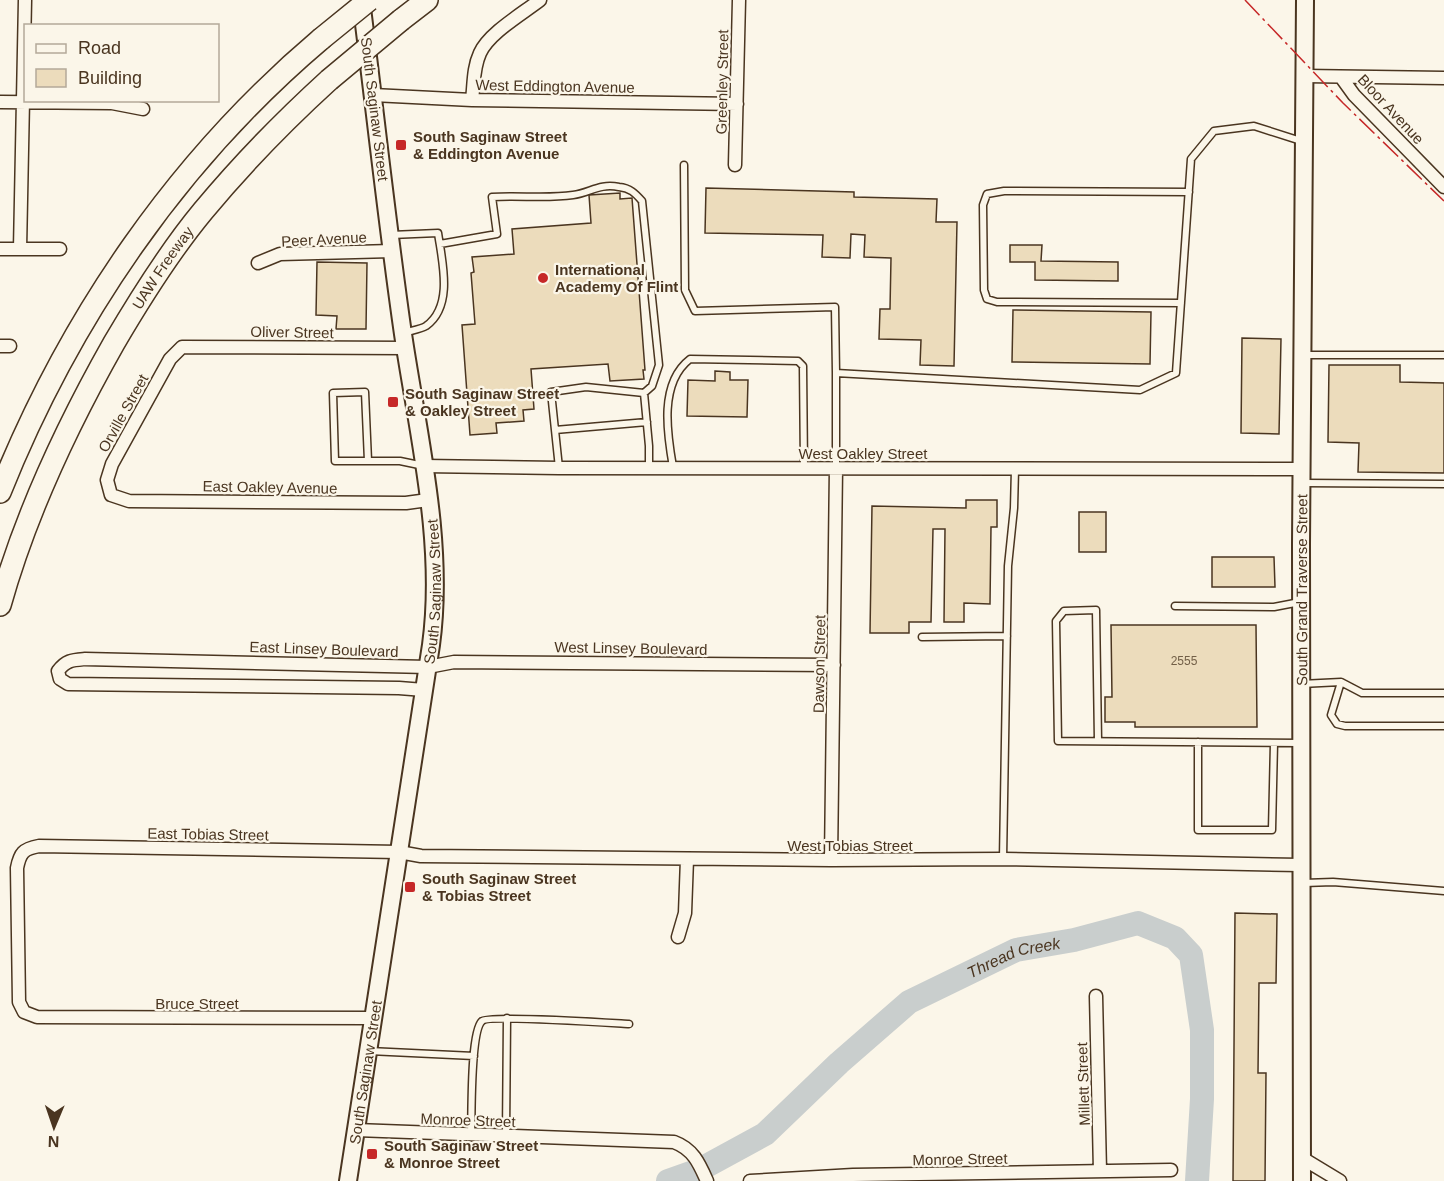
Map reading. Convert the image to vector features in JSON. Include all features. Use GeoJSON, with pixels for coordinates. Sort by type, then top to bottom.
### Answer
{"type":"FeatureCollection","features":[{"type":"Feature","properties":{"kind":"highway"},"geometry":{"type":"LineString","coordinates":[[0,492],[42,398],[124,256],[194,165],[217,139],[280,75],[369,0]]}},
{"type":"Feature","properties":{"kind":"highway","name":"UAW Freeway"},"geometry":{"type":"LineString","coordinates":[[0,605],[20,540],[52,464],[83,399],[157,272],[209,204],[270,137],[329,80],[427,0]]}},
{"type":"Feature","properties":{"kind":"main road","name":"South Saginaw Street"},"geometry":{"type":"LineString","coordinates":[[348,1181],[428,667],[432,639],[435,575],[424,466],[404,340],[361,0]]}},
{"type":"Feature","properties":{"kind":"main road","name":"South Grand Traverse Street"},"geometry":{"type":"LineString","coordinates":[[1302,1181],[1300,743],[1305,0]]}},
{"type":"Feature","properties":{"kind":"street"},"geometry":{"type":"LineString","coordinates":[[25,0],[25,24]]}},
{"type":"Feature","properties":{"kind":"street"},"geometry":{"type":"LineString","coordinates":[[472,100],[476,66],[481,51],[494,36],[540,0]]}},
{"type":"Feature","properties":{"kind":"street","name":"Greenley Street"},"geometry":{"type":"LineString","coordinates":[[735,165],[739,0]]}},
{"type":"Feature","properties":{"kind":"street"},"geometry":{"type":"LineString","coordinates":[[20,249],[24,51]]}},
{"type":"Feature","properties":{"kind":"street"},"geometry":{"type":"LineString","coordinates":[[1305,76],[1444,78]]}},
{"type":"Feature","properties":{"kind":"street","name":"Bloor Avenue"},"geometry":{"type":"LineString","coordinates":[[1341,77],[1354,95],[1444,187]]}},
{"type":"Feature","properties":{"kind":"street","name":"West Eddington Avenue"},"geometry":{"type":"LineString","coordinates":[[373,95],[472,100],[737,104]]}},
{"type":"Feature","properties":{"kind":"street"},"geometry":{"type":"LineString","coordinates":[[0,102],[112,103],[143,109]]}},
{"type":"Feature","properties":{"kind":"street","name":"Peer Avenue"},"geometry":{"type":"LineString","coordinates":[[258,263],[280,254],[392,243]]}},
{"type":"Feature","properties":{"kind":"street"},"geometry":{"type":"LineString","coordinates":[[0,249],[60,249]]}},
{"type":"Feature","properties":{"kind":"street","name":"Oliver Street"},"geometry":{"type":"LineString","coordinates":[[178,349],[195,346],[404,340]]}},
{"type":"Feature","properties":{"kind":"street","name":"Orville Street"},"geometry":{"type":"LineString","coordinates":[[111,495],[108,480],[112,464],[170,359],[178,349]]}},
{"type":"Feature","properties":{"kind":"street","name":"West Oakley Street"},"geometry":{"type":"LineString","coordinates":[[424,466],[1015,469],[1301,476]]}},
{"type":"Feature","properties":{"kind":"street","name":"Dawson Street"},"geometry":{"type":"LineString","coordinates":[[831,861],[836,468]]}},
{"type":"Feature","properties":{"kind":"street","name":"East Oakley Avenue"},"geometry":{"type":"LineString","coordinates":[[111,495],[129,501],[406,503],[428,500]]}},
{"type":"Feature","properties":{"kind":"street","name":"East Linsey Boulevard"},"geometry":{"type":"LineString","coordinates":[[424,690],[219,684],[68,684],[60,679],[58,671],[70,660],[219,661],[428,667]]}},
{"type":"Feature","properties":{"kind":"street"},"geometry":{"type":"LineString","coordinates":[[219,661],[219,684]]}},
{"type":"Feature","properties":{"kind":"street","name":"West Linsey Boulevard"},"geometry":{"type":"LineString","coordinates":[[428,667],[454,662],[834,665]]}},
{"type":"Feature","properties":{"kind":"street","name":"East Tobias Street"},"geometry":{"type":"LineString","coordinates":[[24,1012],[19,1002],[17,868],[20,855],[26,848],[39,846],[399,852]]}},
{"type":"Feature","properties":{"kind":"street","name":"West Tobias Street"},"geometry":{"type":"LineString","coordinates":[[399,852],[421,856],[831,861],[1003,859],[1300,866]]}},
{"type":"Feature","properties":{"kind":"street"},"geometry":{"type":"LineString","coordinates":[[678,937],[685,912],[687,859]]}},
{"type":"Feature","properties":{"kind":"street","name":"Millett Street"},"geometry":{"type":"LineString","coordinates":[[1096,996],[1100,1172]]}},
{"type":"Feature","properties":{"kind":"street","name":"Bruce Street"},"geometry":{"type":"LineString","coordinates":[[24,1012],[37,1017],[372,1018]]}},
{"type":"Feature","properties":{"kind":"street","name":"Monroe Street"},"geometry":{"type":"LineString","coordinates":[[356,1130],[674,1142],[684,1146],[697,1158],[707,1181]]}},
{"type":"Feature","properties":{"kind":"street"},"geometry":{"type":"LineString","coordinates":[[1302,1158],[1340,1181]]}},
{"type":"Feature","properties":{"kind":"street","name":"Monroe Street"},"geometry":{"type":"LineString","coordinates":[[750,1181],[1171,1170]]}},
{"type":"Feature","properties":{"kind":"lane"},"geometry":{"type":"LineString","coordinates":[[836,373],[1140,390],[1176,373],[1191,159],[1214,131],[1254,126],[1305,142]]}},
{"type":"Feature","properties":{"kind":"lane"},"geometry":{"type":"LineString","coordinates":[[684,165],[685,290],[695,311],[835,307],[836,468]]}},
{"type":"Feature","properties":{"kind":"lane"},"geometry":{"type":"LineString","coordinates":[[440,244],[497,234],[492,197],[568,196],[596,187],[618,186],[632,190],[642,201],[659,365],[652,386],[644,393],[586,387],[551,392],[559,468]]}},
{"type":"Feature","properties":{"kind":"lane"},"geometry":{"type":"LineString","coordinates":[[1181,303],[997,302],[987,299],[984,290],[983,205],[987,194],[1004,191],[1189,192]]}},
{"type":"Feature","properties":{"kind":"lane"},"geometry":{"type":"LineString","coordinates":[[392,243],[438,233],[440,244],[444,283],[441,307],[426,326],[404,340]]}},
{"type":"Feature","properties":{"kind":"lane"},"geometry":{"type":"LineString","coordinates":[[1302,355],[1444,355]]}},
{"type":"Feature","properties":{"kind":"lane"},"geometry":{"type":"LineString","coordinates":[[674,467],[668,437],[667,413],[675,380],[681,366],[690,359],[798,361],[803,366],[804,468]]}},
{"type":"Feature","properties":{"kind":"lane"},"geometry":{"type":"LineString","coordinates":[[368,461],[365,392],[333,393],[335,460],[400,462],[424,466]]}},
{"type":"Feature","properties":{"kind":"lane"},"geometry":{"type":"LineString","coordinates":[[644,393],[649,467]]}},
{"type":"Feature","properties":{"kind":"lane"},"geometry":{"type":"LineString","coordinates":[[556,432],[647,422]]}},
{"type":"Feature","properties":{"kind":"lane"},"geometry":{"type":"LineString","coordinates":[[1003,859],[1008,566],[1014,508],[1015,469]]}},
{"type":"Feature","properties":{"kind":"lane"},"geometry":{"type":"LineString","coordinates":[[1301,476],[1444,484]]}},
{"type":"Feature","properties":{"kind":"lane"},"geometry":{"type":"LineString","coordinates":[[1175,606],[1274,607],[1301,602]]}},
{"type":"Feature","properties":{"kind":"lane"},"geometry":{"type":"LineString","coordinates":[[1098,741],[1096,610],[1064,611],[1056,621],[1058,741],[1300,743]]}},
{"type":"Feature","properties":{"kind":"lane"},"geometry":{"type":"LineString","coordinates":[[922,637],[1007,636]]}},
{"type":"Feature","properties":{"kind":"lane"},"geometry":{"type":"LineString","coordinates":[[1301,684],[1341,682],[1362,693],[1444,693]]}},
{"type":"Feature","properties":{"kind":"lane"},"geometry":{"type":"LineString","coordinates":[[1341,682],[1331,715],[1336,724],[1344,726],[1444,726]]}},
{"type":"Feature","properties":{"kind":"lane"},"geometry":{"type":"LineString","coordinates":[[1198,742],[1198,830],[1272,830],[1274,742]]}},
{"type":"Feature","properties":{"kind":"lane"},"geometry":{"type":"LineString","coordinates":[[1300,883],[1333,882],[1444,891]]}},
{"type":"Feature","properties":{"kind":"lane"},"geometry":{"type":"LineString","coordinates":[[471,1136],[476,1030],[481,1021],[486,1018],[507,1018],[629,1024]]}},
{"type":"Feature","properties":{"kind":"lane"},"geometry":{"type":"LineString","coordinates":[[506,1136],[507,1018]]}},
{"type":"Feature","properties":{"kind":"lane"},"geometry":{"type":"LineString","coordinates":[[367,1051],[474,1056]]}},
{"type":"Feature","properties":{"kind":"building"},"geometry":{"type":"Polygon","coordinates":[[[706,188],[854,192],[854,197],[937,199],[936,222],[957,222],[954,366],[920,365],[921,340],[879,339],[880,309],[890,309],[891,258],[864,257],[865,235],[851,234],[850,258],[822,257],[823,235],[705,233],[706,188]]]}},
{"type":"Feature","properties":{"kind":"building"},"geometry":{"type":"Polygon","coordinates":[[[620,193],[620,199],[632,198],[644,379],[610,381],[608,364],[531,369],[534,409],[523,410],[524,421],[496,423],[497,433],[470,435],[462,325],[475,324],[472,257],[514,254],[512,229],[591,223],[589,195],[620,193]]]}},
{"type":"Feature","properties":{"kind":"building"},"geometry":{"type":"Polygon","coordinates":[[[1010,245],[1042,245],[1041,261],[1118,262],[1118,281],[1035,280],[1035,262],[1010,262],[1010,245]]]}},
{"type":"Feature","properties":{"kind":"building"},"geometry":{"type":"Polygon","coordinates":[[[317,262],[367,263],[366,329],[336,329],[337,316],[316,315],[317,262]]]}},
{"type":"Feature","properties":{"kind":"building"},"geometry":{"type":"Polygon","coordinates":[[[1013,310],[1151,312],[1150,364],[1012,362],[1013,310]]]}},
{"type":"Feature","properties":{"kind":"building"},"geometry":{"type":"Polygon","coordinates":[[[1242,338],[1281,339],[1279,434],[1241,433],[1242,338]]]}},
{"type":"Feature","properties":{"kind":"building"},"geometry":{"type":"Polygon","coordinates":[[[1329,365],[1400,365],[1400,382],[1444,383],[1444,473],[1358,472],[1359,443],[1328,442],[1329,365]]]}},
{"type":"Feature","properties":{"kind":"building"},"geometry":{"type":"Polygon","coordinates":[[[715,371],[730,372],[730,380],[748,380],[747,417],[687,416],[688,380],[715,381],[715,371]]]}},
{"type":"Feature","properties":{"kind":"building"},"geometry":{"type":"Polygon","coordinates":[[[966,500],[997,500],[997,527],[991,527],[990,604],[964,603],[964,622],[944,622],[945,529],[933,529],[931,622],[909,622],[909,633],[870,633],[872,506],[966,508],[966,500]]]}},
{"type":"Feature","properties":{"kind":"building"},"geometry":{"type":"Polygon","coordinates":[[[1079,512],[1106,512],[1106,552],[1079,552],[1079,512]]]}},
{"type":"Feature","properties":{"kind":"building"},"geometry":{"type":"Polygon","coordinates":[[[1212,557],[1274,557],[1275,587],[1212,587],[1212,557]]]}},
{"type":"Feature","properties":{"kind":"building"},"geometry":{"type":"Polygon","coordinates":[[[1111,625],[1256,625],[1257,727],[1135,727],[1135,722],[1105,722],[1105,697],[1112,697],[1111,625]]]}},
{"type":"Feature","properties":{"kind":"building"},"geometry":{"type":"Polygon","coordinates":[[[1235,913],[1277,914],[1276,983],[1259,983],[1258,1073],[1266,1073],[1265,1181],[1233,1181],[1235,913]]]}},
{"type":"Feature","properties":{"kind":"waterway","name":"Thread Creek"},"geometry":{"type":"LineString","coordinates":[[668,1181],[699,1170],[765,1134],[839,1063],[909,1002],[1016,950],[1074,940],[1138,923],[1175,938],[1191,955],[1202,1030],[1202,1099],[1197,1181]]}},
{"type":"Feature","properties":{"kind":"power"},"geometry":{"type":"LineString","coordinates":[[1245,0],[1343,103],[1444,201]]}},
{"type":"Feature","properties":{"kind":"place","name":"South Saginaw Street & Eddington Avenue"},"geometry":{"type":"Point","coordinates":[401,145]}},
{"type":"Feature","properties":{"kind":"place","name":"International Academy Of Flint"},"geometry":{"type":"Point","coordinates":[543,278]}},
{"type":"Feature","properties":{"kind":"place","name":"South Saginaw Street & Oakley Street"},"geometry":{"type":"Point","coordinates":[393,402]}},
{"type":"Feature","properties":{"kind":"place","name":"South Saginaw Street & Tobias Street"},"geometry":{"type":"Point","coordinates":[410,887]}},
{"type":"Feature","properties":{"kind":"place","name":"South Saginaw Street & Monroe Street"},"geometry":{"type":"Point","coordinates":[372,1154]}}]}
